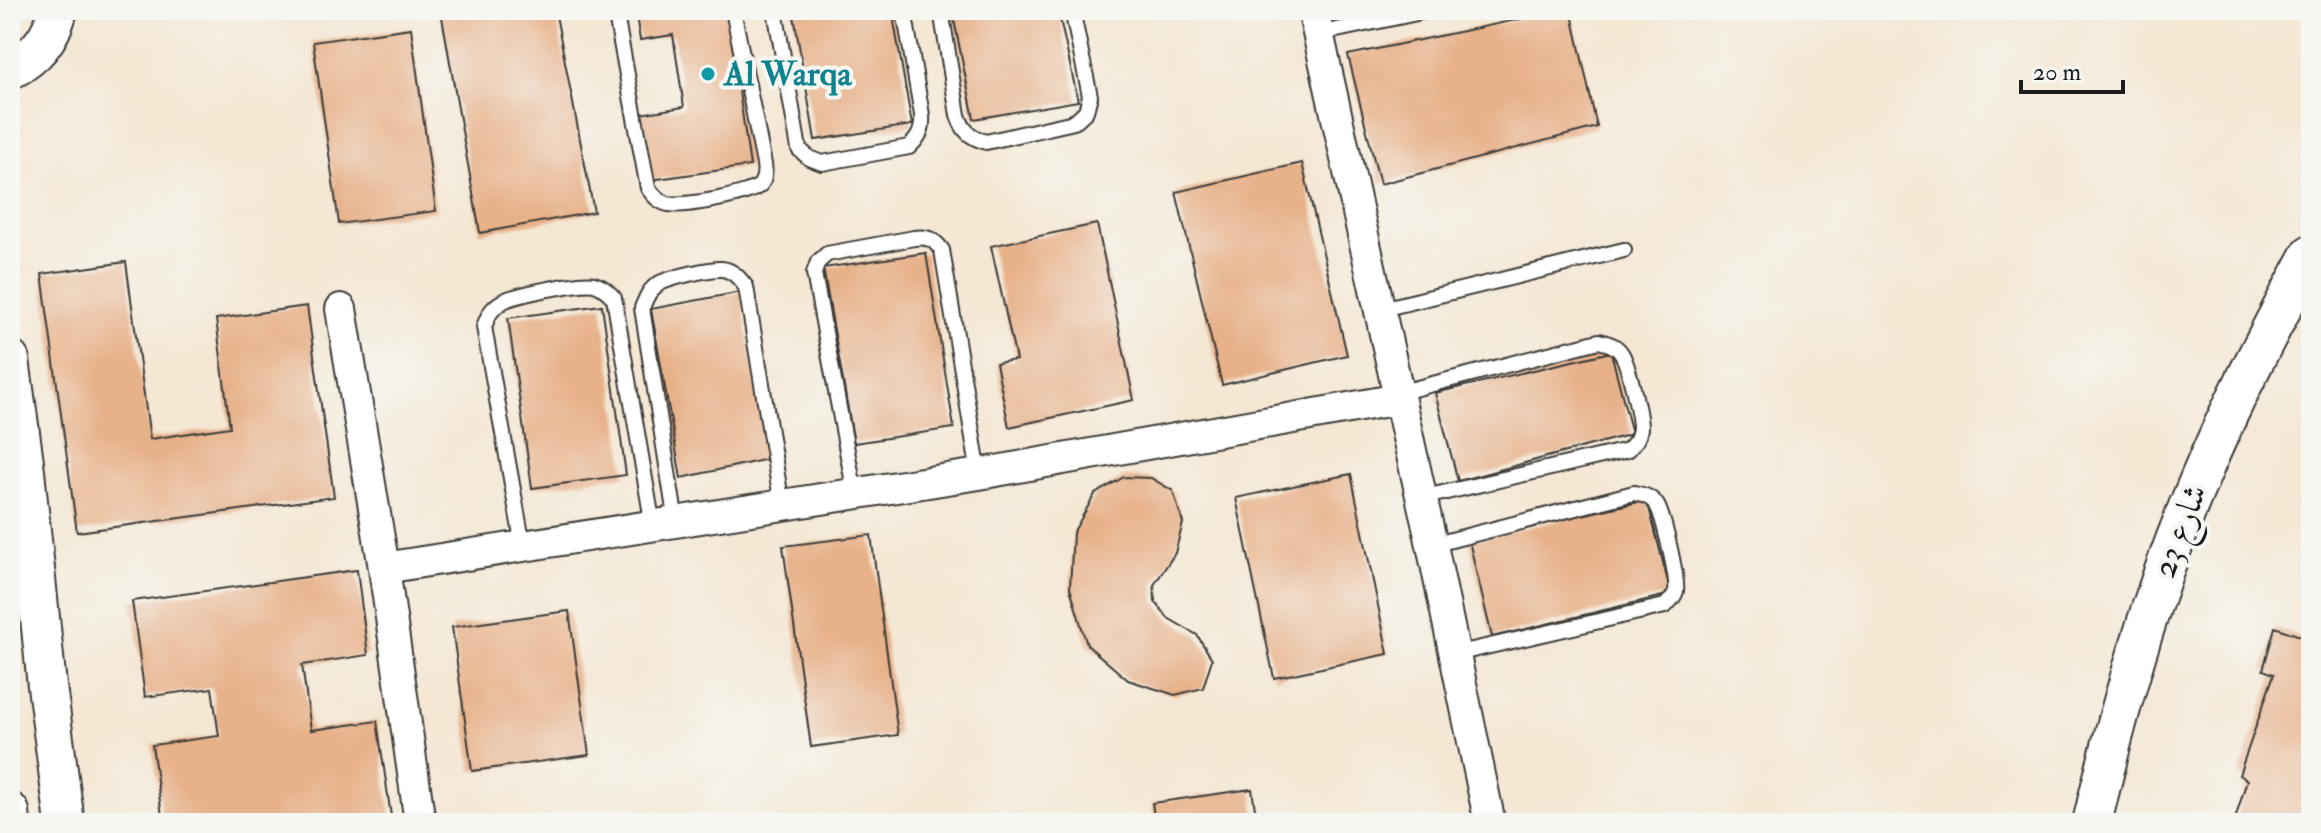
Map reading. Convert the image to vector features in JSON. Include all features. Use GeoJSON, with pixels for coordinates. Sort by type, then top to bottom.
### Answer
{"type":"FeatureCollection","features":[{"type":"Feature","properties":{"kind":"street"},"geometry":{"type":"LineString","coordinates":[[14,76],[63,14]]}},
{"type":"Feature","properties":{"kind":"street"},"geometry":{"type":"LineString","coordinates":[[1316,22],[1490,823]]}},
{"type":"Feature","properties":{"kind":"street","name":"شارع 23"},"geometry":{"type":"LineString","coordinates":[[2092,823],[2113,735],[2150,608],[2197,485],[2252,364],[2311,254]]}},
{"type":"Feature","properties":{"kind":"street"},"geometry":{"type":"LineString","coordinates":[[341,309],[384,568],[420,823]]}},
{"type":"Feature","properties":{"kind":"street"},"geometry":{"type":"LineString","coordinates":[[10,360],[65,823]]}},
{"type":"Feature","properties":{"kind":"street"},"geometry":{"type":"LineString","coordinates":[[384,568],[979,474],[1399,396]]}},
{"type":"Feature","properties":{"kind":"street"},"geometry":{"type":"LineString","coordinates":[[10,812],[11,823]]}},
{"type":"Feature","properties":{"kind":"lane"},"geometry":{"type":"LineString","coordinates":[[615,10],[648,188],[657,200],[670,204],[742,194],[754,191],[762,182],[765,171],[763,159],[733,10]]}},
{"type":"Feature","properties":{"kind":"lane"},"geometry":{"type":"LineString","coordinates":[[775,10],[799,149],[809,158],[822,163],[909,147],[918,139],[923,127],[904,10]]}},
{"type":"Feature","properties":{"kind":"lane"},"geometry":{"type":"LineString","coordinates":[[941,10],[958,115],[963,128],[973,138],[986,142],[1074,122],[1086,111],[1090,96],[1072,10]]}},
{"type":"Feature","properties":{"kind":"lane"},"geometry":{"type":"LineString","coordinates":[[1316,22],[1431,10]]}},
{"type":"Feature","properties":{"kind":"lane"},"geometry":{"type":"LineString","coordinates":[[855,494],[814,273],[818,262],[827,254],[924,236],[935,241],[942,250],[979,474]]}},
{"type":"Feature","properties":{"kind":"lane"},"geometry":{"type":"LineString","coordinates":[[1378,310],[1624,250]]}},
{"type":"Feature","properties":{"kind":"lane"},"geometry":{"type":"LineString","coordinates":[[665,524],[642,308],[648,293],[661,282],[708,271],[722,269],[737,275],[746,287],[782,505]]}},
{"type":"Feature","properties":{"kind":"lane"},"geometry":{"type":"LineString","coordinates":[[523,546],[484,327],[490,311],[504,300],[577,285],[591,283],[604,288],[614,298],[665,524]]}},
{"type":"Feature","properties":{"kind":"lane"},"geometry":{"type":"LineString","coordinates":[[1399,396],[1599,341],[1612,344],[1622,354],[1638,416],[1640,428],[1637,441],[1628,450],[1421,498]]}},
{"type":"Feature","properties":{"kind":"lane"},"geometry":{"type":"LineString","coordinates":[[1432,545],[1634,493],[1647,496],[1658,506],[1677,587],[1673,598],[1665,606],[1455,654]]}},
{"type":"Feature","properties":{"kind":"building"},"geometry":{"type":"Polygon","coordinates":[[[555,10],[594,212],[480,233],[441,11],[555,10]]]}},
{"type":"Feature","properties":{"kind":"building","name":"Al Warqa"},"geometry":{"type":"Polygon","coordinates":[[[635,10],[727,10],[750,166],[650,180],[640,114],[684,107],[673,35],[640,40],[635,10]]]}},
{"type":"Feature","properties":{"kind":"building"},"geometry":{"type":"Polygon","coordinates":[[[793,10],[892,10],[912,125],[815,140],[793,10]]]}},
{"type":"Feature","properties":{"kind":"building"},"geometry":{"type":"Polygon","coordinates":[[[952,10],[1058,10],[1078,101],[974,119],[952,10]]]}},
{"type":"Feature","properties":{"kind":"building"},"geometry":{"type":"Polygon","coordinates":[[[1342,10],[1375,10],[1375,11],[1344,19],[1342,10]]]}},
{"type":"Feature","properties":{"kind":"building"},"geometry":{"type":"Polygon","coordinates":[[[1571,10],[1597,127],[1380,184],[1348,55],[1571,10]]]}},
{"type":"Feature","properties":{"kind":"building"},"geometry":{"type":"Polygon","coordinates":[[[411,28],[436,211],[339,224],[313,42],[411,28]]]}},
{"type":"Feature","properties":{"kind":"building"},"geometry":{"type":"Polygon","coordinates":[[[1302,163],[1347,355],[1222,385],[1176,192],[1302,163]]]}},
{"type":"Feature","properties":{"kind":"building"},"geometry":{"type":"Polygon","coordinates":[[[1097,224],[1134,400],[1009,427],[996,363],[1016,360],[991,246],[1097,224]]]}},
{"type":"Feature","properties":{"kind":"building"},"geometry":{"type":"Polygon","coordinates":[[[926,253],[954,428],[854,443],[823,268],[926,253]]]}},
{"type":"Feature","properties":{"kind":"building"},"geometry":{"type":"Polygon","coordinates":[[[126,262],[150,439],[230,427],[216,319],[307,306],[334,497],[77,532],[42,274],[126,262]]]}},
{"type":"Feature","properties":{"kind":"building"},"geometry":{"type":"Polygon","coordinates":[[[741,292],[768,459],[681,478],[651,309],[741,292]]]}},
{"type":"Feature","properties":{"kind":"building"},"geometry":{"type":"Polygon","coordinates":[[[602,305],[626,475],[532,488],[508,318],[602,305]]]}},
{"type":"Feature","properties":{"kind":"building"},"geometry":{"type":"Polygon","coordinates":[[[1611,352],[1632,434],[1458,481],[1435,393],[1611,352]]]}},
{"type":"Feature","properties":{"kind":"building"},"geometry":{"type":"Polygon","coordinates":[[[1351,474],[1388,654],[1274,678],[1236,498],[1351,474]]]}},
{"type":"Feature","properties":{"kind":"building"},"geometry":{"type":"Polygon","coordinates":[[[1124,477],[1151,478],[1173,491],[1183,523],[1175,553],[1154,585],[1155,601],[1168,618],[1197,635],[1212,659],[1203,688],[1175,695],[1128,680],[1087,645],[1070,588],[1073,533],[1095,494],[1124,477]]]}},
{"type":"Feature","properties":{"kind":"building"},"geometry":{"type":"Polygon","coordinates":[[[1647,500],[1671,594],[1492,637],[1469,541],[1647,500]]]}},
{"type":"Feature","properties":{"kind":"building"},"geometry":{"type":"Polygon","coordinates":[[[871,535],[898,735],[811,747],[783,546],[871,535]]]}},
{"type":"Feature","properties":{"kind":"building"},"geometry":{"type":"Polygon","coordinates":[[[357,570],[368,655],[302,665],[311,730],[377,721],[392,823],[163,823],[152,745],[219,736],[212,688],[145,697],[132,601],[357,570]]]}},
{"type":"Feature","properties":{"kind":"building"},"geometry":{"type":"Polygon","coordinates":[[[569,611],[589,755],[472,771],[452,627],[569,611]]]}},
{"type":"Feature","properties":{"kind":"building"},"geometry":{"type":"Polygon","coordinates":[[[2275,627],[2311,640],[2311,823],[2234,823],[2247,780],[2239,775],[2274,674],[2263,670],[2275,627]]]}},
{"type":"Feature","properties":{"kind":"building"},"geometry":{"type":"Polygon","coordinates":[[[1252,789],[1257,823],[1155,823],[1152,803],[1252,789]]]}},
{"type":"Feature","properties":{"kind":"place","name":"Al Warqa"},"geometry":{"type":"Point","coordinates":[708,74]}}]}
